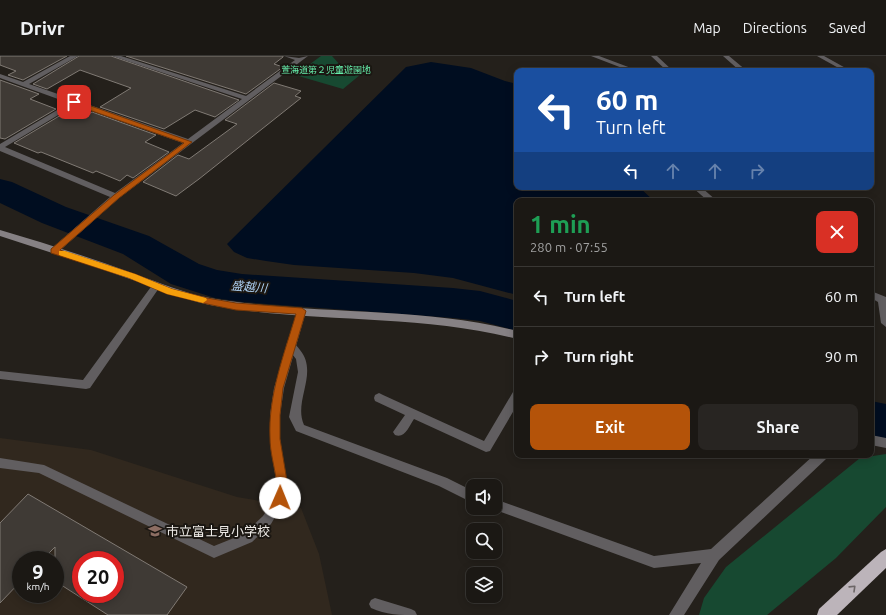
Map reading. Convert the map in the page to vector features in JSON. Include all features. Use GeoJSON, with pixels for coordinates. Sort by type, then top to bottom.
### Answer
{"type":"FeatureCollection","features":[{"type":"Feature","properties":{"kind":"highway"},"geometry":{"type":"LineString","coordinates":[[825,615],[886,557]]}},
{"type":"Feature","properties":{"kind":"street"},"geometry":{"type":"LineString","coordinates":[[24,84],[75,56]]}},
{"type":"Feature","properties":{"kind":"street"},"geometry":{"type":"LineString","coordinates":[[115,56],[248,99]]}},
{"type":"Feature","properties":{"kind":"street"},"geometry":{"type":"LineString","coordinates":[[133,62],[143,56]]}},
{"type":"Feature","properties":{"kind":"street"},"geometry":{"type":"LineString","coordinates":[[288,56],[303,58]]}},
{"type":"Feature","properties":{"kind":"street"},"geometry":{"type":"LineString","coordinates":[[54,251],[116,196],[303,58]]}},
{"type":"Feature","properties":{"kind":"street"},"geometry":{"type":"LineString","coordinates":[[0,76],[189,142]]}},
{"type":"Feature","properties":{"kind":"street"},"geometry":{"type":"LineString","coordinates":[[0,148],[74,102]]}},
{"type":"Feature","properties":{"kind":"street"},"geometry":{"type":"LineString","coordinates":[[0,148],[116,196]]}},
{"type":"Feature","properties":{"kind":"street"},"geometry":{"type":"LineString","coordinates":[[700,190],[709,198]]}},
{"type":"Feature","properties":{"kind":"street"},"geometry":{"type":"LineString","coordinates":[[0,234],[132,276],[156,286],[207,301],[236,306],[438,321],[490,328],[514,334]]}},
{"type":"Feature","properties":{"kind":"street"},"geometry":{"type":"LineString","coordinates":[[0,375],[86,385],[156,286]]}},
{"type":"Feature","properties":{"kind":"street"},"geometry":{"type":"LineString","coordinates":[[874,296],[883,300],[886,323]]}},
{"type":"Feature","properties":{"kind":"street"},"geometry":{"type":"LineString","coordinates":[[291,346],[301,358],[303,372],[295,417],[300,428],[443,482],[466,494]]}},
{"type":"Feature","properties":{"kind":"street"},"geometry":{"type":"LineString","coordinates":[[378,398],[486,447],[514,400]]}},
{"type":"Feature","properties":{"kind":"street"},"geometry":{"type":"LineString","coordinates":[[400,432],[412,414]]}},
{"type":"Feature","properties":{"kind":"street"},"geometry":{"type":"LineString","coordinates":[[874,441],[886,443]]}},
{"type":"Feature","properties":{"kind":"street"},"geometry":{"type":"LineString","coordinates":[[676,615],[714,555],[819,458]]}},
{"type":"Feature","properties":{"kind":"street"},"geometry":{"type":"LineString","coordinates":[[502,508],[654,562],[714,555]]}},
{"type":"Feature","properties":{"kind":"lane"},"geometry":{"type":"LineString","coordinates":[[594,56],[628,68]]}},
{"type":"Feature","properties":{"kind":"lane"},"geometry":{"type":"LineString","coordinates":[[654,56],[667,68]]}},
{"type":"Feature","properties":{"kind":"lane"},"geometry":{"type":"LineString","coordinates":[[726,56],[740,68]]}},
{"type":"Feature","properties":{"kind":"lane"},"geometry":{"type":"LineString","coordinates":[[820,56],[842,68]]}},
{"type":"Feature","properties":{"kind":"lane"},"geometry":{"type":"LineString","coordinates":[[0,463],[40,468],[214,552],[248,538],[267,520],[280,498],[282,481],[275,439],[275,415],[279,388],[302,311]]}},
{"type":"Feature","properties":{"kind":"lane"},"geometry":{"type":"LineString","coordinates":[[375,604],[411,615]]}},
{"type":"Feature","properties":{"kind":"shaded area","name":"市立富士見小学校"},"geometry":{"type":"Polygon","coordinates":[[[0,438],[91,450],[237,497],[301,508],[319,554],[332,615],[0,615],[0,438]]]}},
{"type":"Feature","properties":{"kind":"green space","name":"萱海道第２児童遊園地"},"geometry":{"type":"Polygon","coordinates":[[[321,56],[332,56],[341,66],[366,70],[343,89],[295,75],[321,56]]]}},
{"type":"Feature","properties":{"kind":"green space"},"geometry":{"type":"Polygon","coordinates":[[[886,454],[886,507],[836,558],[767,615],[699,615],[704,598],[726,567],[860,458],[874,458],[874,456],[886,454]]]}},
{"type":"Feature","properties":{"kind":"water"},"geometry":{"type":"Polygon","coordinates":[[[431,62],[471,68],[514,83],[514,190],[642,190],[651,198],[514,198],[514,294],[453,278],[414,273],[294,265],[247,258],[234,252],[227,244],[406,67],[431,62]]]}},
{"type":"Feature","properties":{"kind":"building"},"geometry":{"type":"Polygon","coordinates":[[[0,56],[67,56],[23,80],[8,75],[16,71],[0,65],[0,56]]]}},
{"type":"Feature","properties":{"kind":"building"},"geometry":{"type":"Polygon","coordinates":[[[79,56],[111,56],[239,100],[215,117],[195,110],[164,129],[100,107],[131,88],[80,70],[47,89],[33,84],[79,56]]]}},
{"type":"Feature","properties":{"kind":"building"},"geometry":{"type":"Polygon","coordinates":[[[126,56],[283,56],[274,64],[283,67],[246,94],[126,56]]]}},
{"type":"Feature","properties":{"kind":"building"},"geometry":{"type":"Polygon","coordinates":[[[0,80],[39,94],[30,99],[56,109],[5,139],[0,138],[0,80]]]}},
{"type":"Feature","properties":{"kind":"building"},"geometry":{"type":"Polygon","coordinates":[[[274,83],[301,91],[295,96],[301,98],[199,179],[176,196],[143,182],[178,155],[189,159],[237,124],[225,120],[274,83]]]}},
{"type":"Feature","properties":{"kind":"building"},"geometry":{"type":"Polygon","coordinates":[[[66,112],[82,118],[92,112],[156,135],[145,142],[169,152],[133,178],[127,175],[120,181],[96,171],[93,173],[14,143],[66,112]]]}},
{"type":"Feature","properties":{"kind":"building"},"geometry":{"type":"Polygon","coordinates":[[[28,494],[187,587],[167,615],[108,615],[89,603],[124,603],[124,551],[72,551],[72,592],[64,587],[64,551],[55,551],[55,547],[51,551],[12,551],[12,590],[0,603],[0,523],[28,494]]]}},
{"type":"Feature","properties":{"kind":"waterway","name":"盛越川"},"geometry":{"type":"LineString","coordinates":[[0,190],[54,215],[136,245],[185,274],[215,284],[242,288],[453,303],[480,306],[514,315]]}},
{"type":"Feature","properties":{"kind":"waterway","name":"盛越川"},"geometry":{"type":"LineString","coordinates":[[874,422],[886,424]]}},
{"type":"Feature","properties":{"kind":"slow traffic"},"geometry":{"type":"LineString","coordinates":[[62,253],[132,276],[170,291],[203,300]]}},
{"type":"Feature","properties":{"kind":"place","name":"市立富士見小学校"},"geometry":{"type":"Point","coordinates":[155,531]}},
{"type":"Feature","properties":{"kind":"route"},"geometry":{"type":"LineString","coordinates":[[74,102],[189,142],[116,196],[54,251],[132,276],[170,291],[207,301],[236,306],[302,311],[279,388],[275,415],[275,439],[282,481],[280,498]]}}]}
